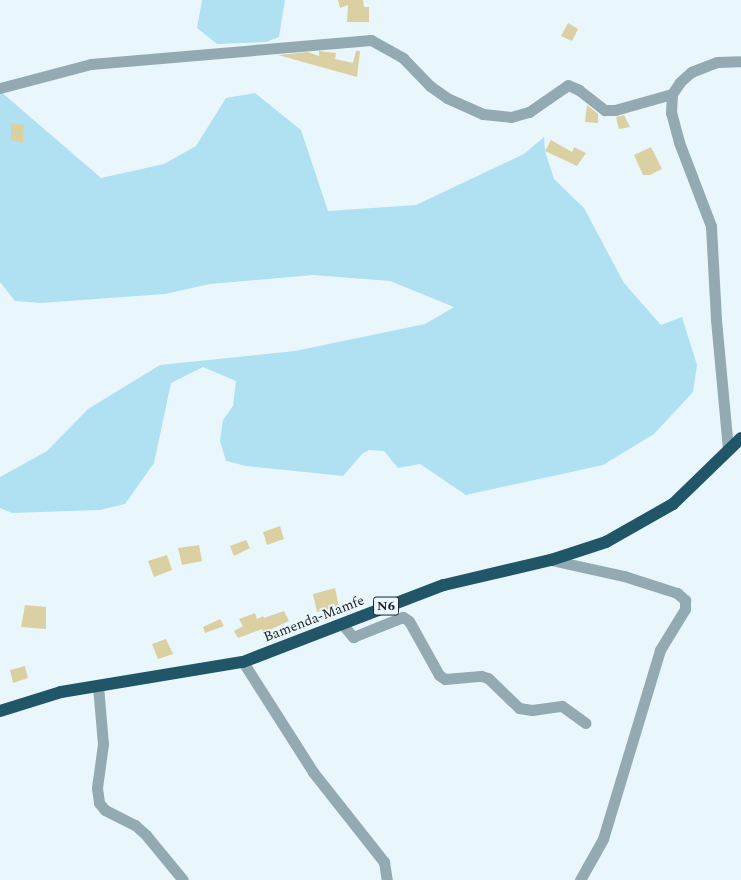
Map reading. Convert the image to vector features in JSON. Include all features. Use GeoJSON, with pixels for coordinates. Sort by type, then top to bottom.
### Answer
{"type":"FeatureCollection","features":[{"type":"Feature","properties":{"kind":"highway","name":"Bamenda-Mamfe"},"geometry":{"type":"LineString","coordinates":[[0,711],[61,692],[244,662],[343,625],[402,599],[444,585],[551,560],[606,542],[673,504],[741,438]]}},
{"type":"Feature","properties":{"kind":"street"},"geometry":{"type":"LineString","coordinates":[[0,88],[91,64],[371,40],[403,58],[430,86],[447,98],[490,116],[511,117],[529,112],[568,85],[579,90],[605,110],[615,110],[672,94]]}},
{"type":"Feature","properties":{"kind":"street"},"geometry":{"type":"LineString","coordinates":[[728,449],[716,319],[711,226],[679,142],[671,113],[672,94],[680,82],[692,72],[717,62],[741,61]]}},
{"type":"Feature","properties":{"kind":"street"},"geometry":{"type":"LineString","coordinates":[[551,560],[624,576],[677,593],[686,600],[685,609],[660,650],[603,839],[580,880]]}},
{"type":"Feature","properties":{"kind":"street"},"geometry":{"type":"LineString","coordinates":[[343,625],[353,637],[403,617],[409,621],[438,675],[445,679],[481,676],[488,678],[519,708],[532,710],[562,706],[585,723]]}},
{"type":"Feature","properties":{"kind":"street"},"geometry":{"type":"LineString","coordinates":[[244,662],[313,772],[384,862],[387,880]]}},
{"type":"Feature","properties":{"kind":"street"},"geometry":{"type":"LineString","coordinates":[[98,686],[103,744],[97,788],[99,803],[105,810],[135,825],[146,834],[183,880]]}},
{"type":"Feature","properties":{"kind":"shaded area"},"geometry":{"type":"Polygon","coordinates":[[[202,0],[285,0],[279,37],[266,42],[217,44],[197,28],[202,0]]]}},
{"type":"Feature","properties":{"kind":"shaded area"},"geometry":{"type":"Polygon","coordinates":[[[0,91],[101,178],[164,164],[196,146],[226,98],[255,93],[301,130],[328,211],[416,205],[524,154],[544,137],[545,151],[554,179],[584,208],[624,283],[661,325],[682,317],[697,365],[693,392],[654,434],[603,465],[466,495],[420,464],[398,468],[384,451],[369,450],[362,454],[343,476],[246,466],[226,461],[220,441],[223,420],[233,406],[236,381],[203,367],[171,383],[154,463],[125,504],[100,510],[12,513],[0,508],[0,477],[47,451],[88,409],[160,365],[295,351],[425,324],[454,307],[390,281],[313,275],[210,284],[165,294],[41,303],[15,301],[0,282],[0,91]]]}},
{"type":"Feature","properties":{"kind":"building"},"geometry":{"type":"Polygon","coordinates":[[[338,0],[363,0],[364,7],[369,7],[369,22],[347,22],[348,5],[340,8],[338,0]]]}},
{"type":"Feature","properties":{"kind":"building"},"geometry":{"type":"Polygon","coordinates":[[[568,23],[578,29],[572,41],[561,36],[568,23]]]}},
{"type":"Feature","properties":{"kind":"building"},"geometry":{"type":"Polygon","coordinates":[[[319,51],[336,53],[335,59],[353,63],[356,51],[360,51],[357,77],[278,55],[308,52],[319,56],[319,51]]]}},
{"type":"Feature","properties":{"kind":"building"},"geometry":{"type":"Polygon","coordinates":[[[587,105],[598,114],[598,123],[585,122],[587,105]]]}},
{"type":"Feature","properties":{"kind":"building"},"geometry":{"type":"Polygon","coordinates":[[[624,115],[630,127],[619,129],[616,117],[624,115]]]}},
{"type":"Feature","properties":{"kind":"building"},"geometry":{"type":"Polygon","coordinates":[[[11,123],[24,125],[23,143],[11,140],[11,123]]]}},
{"type":"Feature","properties":{"kind":"building"},"geometry":{"type":"Polygon","coordinates":[[[551,140],[572,152],[574,147],[586,153],[577,166],[545,151],[551,140]]]}},
{"type":"Feature","properties":{"kind":"building"},"geometry":{"type":"Polygon","coordinates":[[[651,147],[662,169],[650,175],[643,175],[634,155],[651,147]]]}},
{"type":"Feature","properties":{"kind":"building"},"geometry":{"type":"Polygon","coordinates":[[[280,526],[284,539],[267,545],[263,532],[280,526]]]}},
{"type":"Feature","properties":{"kind":"building"},"geometry":{"type":"Polygon","coordinates":[[[246,540],[250,548],[234,556],[230,546],[246,540]]]}},
{"type":"Feature","properties":{"kind":"building"},"geometry":{"type":"Polygon","coordinates":[[[199,545],[202,561],[182,565],[178,548],[199,545]]]}},
{"type":"Feature","properties":{"kind":"building"},"geometry":{"type":"Polygon","coordinates":[[[167,555],[172,570],[154,577],[148,561],[167,555]]]}},
{"type":"Feature","properties":{"kind":"building"},"geometry":{"type":"Polygon","coordinates":[[[335,588],[339,607],[317,612],[313,594],[335,588]]]}},
{"type":"Feature","properties":{"kind":"building"},"geometry":{"type":"Polygon","coordinates":[[[25,605],[46,607],[46,629],[21,627],[25,605]]]}},
{"type":"Feature","properties":{"kind":"building"},"geometry":{"type":"Polygon","coordinates":[[[284,611],[289,621],[263,633],[262,629],[238,638],[234,631],[243,626],[239,619],[255,613],[257,619],[263,616],[264,618],[284,611]]]}},
{"type":"Feature","properties":{"kind":"building"},"geometry":{"type":"Polygon","coordinates":[[[220,619],[224,626],[205,633],[203,627],[220,619]]]}},
{"type":"Feature","properties":{"kind":"building"},"geometry":{"type":"Polygon","coordinates":[[[166,639],[173,654],[158,659],[152,644],[166,639]]]}},
{"type":"Feature","properties":{"kind":"building"},"geometry":{"type":"Polygon","coordinates":[[[25,666],[28,678],[13,683],[10,670],[25,666]]]}}]}
